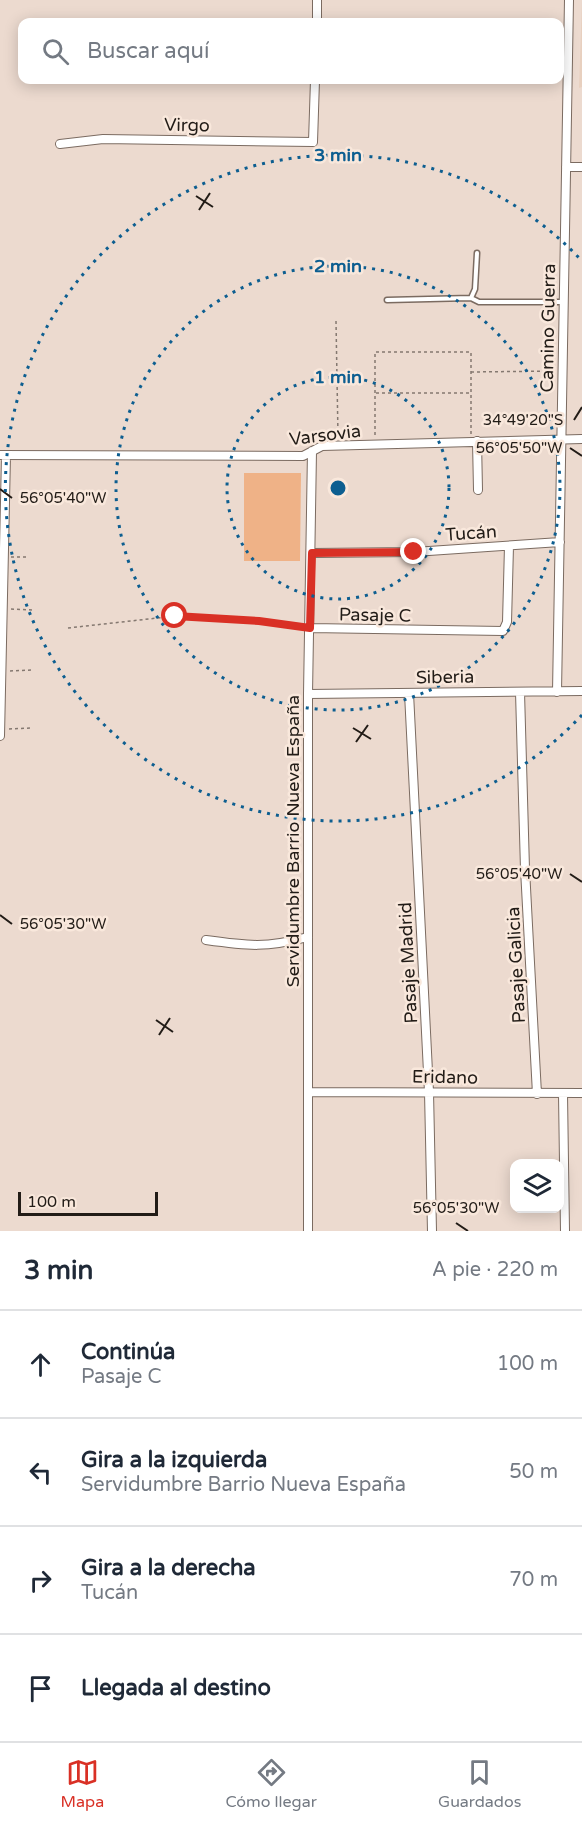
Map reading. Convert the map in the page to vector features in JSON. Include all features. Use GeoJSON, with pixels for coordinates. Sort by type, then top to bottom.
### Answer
{"type":"FeatureCollection","features":[{"type":"Feature","properties":{"kind":"street"},"geometry":{"type":"LineString","coordinates":[[317,0],[317,18]]}},
{"type":"Feature","properties":{"kind":"street","name":"Camino Guerra"},"geometry":{"type":"LineString","coordinates":[[557,692],[569,0]]}},
{"type":"Feature","properties":{"kind":"street","name":"Virgo"},"geometry":{"type":"LineString","coordinates":[[60,144],[103,139],[314,142],[315,84]]}},
{"type":"Feature","properties":{"kind":"street"},"geometry":{"type":"LineString","coordinates":[[566,167],[582,167]]}},
{"type":"Feature","properties":{"kind":"street","name":"Varsovia"},"geometry":{"type":"LineString","coordinates":[[3,455],[303,456],[322,446],[582,439]]}},
{"type":"Feature","properties":{"kind":"street"},"geometry":{"type":"LineString","coordinates":[[474,441],[478,490]]}},
{"type":"Feature","properties":{"kind":"street","name":"Servidumbre Barrio Nueva España"},"geometry":{"type":"LineString","coordinates":[[308,1231],[308,694],[312,451]]}},
{"type":"Feature","properties":{"kind":"street"},"geometry":{"type":"LineString","coordinates":[[1,732],[4,609],[3,455]]}},
{"type":"Feature","properties":{"kind":"street","name":"Tucán"},"geometry":{"type":"LineString","coordinates":[[312,553],[414,552],[560,542]]}},
{"type":"Feature","properties":{"kind":"street","name":"Pasaje C"},"geometry":{"type":"LineString","coordinates":[[310,628],[503,631],[507,622],[509,546]]}},
{"type":"Feature","properties":{"kind":"street","name":"Siberia"},"geometry":{"type":"LineString","coordinates":[[308,694],[582,691]]}},
{"type":"Feature","properties":{"kind":"street","name":"Pasaje Galicia"},"geometry":{"type":"LineString","coordinates":[[520,692],[525,869],[537,1094]]}},
{"type":"Feature","properties":{"kind":"street","name":"Pasaje Madrid"},"geometry":{"type":"LineString","coordinates":[[409,693],[429,1092],[432,1231]]}},
{"type":"Feature","properties":{"kind":"street"},"geometry":{"type":"LineString","coordinates":[[206,940],[252,947],[278,945],[308,937]]}},
{"type":"Feature","properties":{"kind":"street","name":"Eridano"},"geometry":{"type":"LineString","coordinates":[[309,1092],[582,1093]]}},
{"type":"Feature","properties":{"kind":"street"},"geometry":{"type":"LineString","coordinates":[[563,1094],[565,1231]]}},
{"type":"Feature","properties":{"kind":"lane"},"geometry":{"type":"LineString","coordinates":[[471,298],[475,289],[477,253]]}},
{"type":"Feature","properties":{"kind":"lane"},"geometry":{"type":"LineString","coordinates":[[387,300],[471,298],[479,302],[564,302]]}},
{"type":"Feature","properties":{"kind":"path"},"geometry":{"type":"LineString","coordinates":[[336,321],[340,446]]}},
{"type":"Feature","properties":{"kind":"path"},"geometry":{"type":"LineString","coordinates":[[374,445],[375,352],[471,352],[474,441]]}},
{"type":"Feature","properties":{"kind":"path"},"geometry":{"type":"LineString","coordinates":[[471,372],[562,371]]}},
{"type":"Feature","properties":{"kind":"path"},"geometry":{"type":"LineString","coordinates":[[375,393],[471,393]]}},
{"type":"Feature","properties":{"kind":"path"},"geometry":{"type":"LineString","coordinates":[[4,557],[29,557]]}},
{"type":"Feature","properties":{"kind":"path"},"geometry":{"type":"LineString","coordinates":[[4,609],[34,610]]}},
{"type":"Feature","properties":{"kind":"path"},"geometry":{"type":"LineString","coordinates":[[68,628],[175,616],[259,621],[310,628]]}},
{"type":"Feature","properties":{"kind":"path"},"geometry":{"type":"LineString","coordinates":[[3,672],[33,670]]}},
{"type":"Feature","properties":{"kind":"path"},"geometry":{"type":"LineString","coordinates":[[1,732],[30,728]]}},
{"type":"Feature","properties":{"kind":"shaded area"},"geometry":{"type":"Polygon","coordinates":[[[582,0],[582,87],[579,88],[582,0]]]}},
{"type":"Feature","properties":{"kind":"shaded area"},"geometry":{"type":"Polygon","coordinates":[[[244,473],[301,473],[300,561],[244,561],[244,473]]]}},
{"type":"Feature","properties":{"kind":"route"},"geometry":{"type":"LineString","coordinates":[[175,616],[259,621],[310,628],[312,553],[414,552]]}}]}
